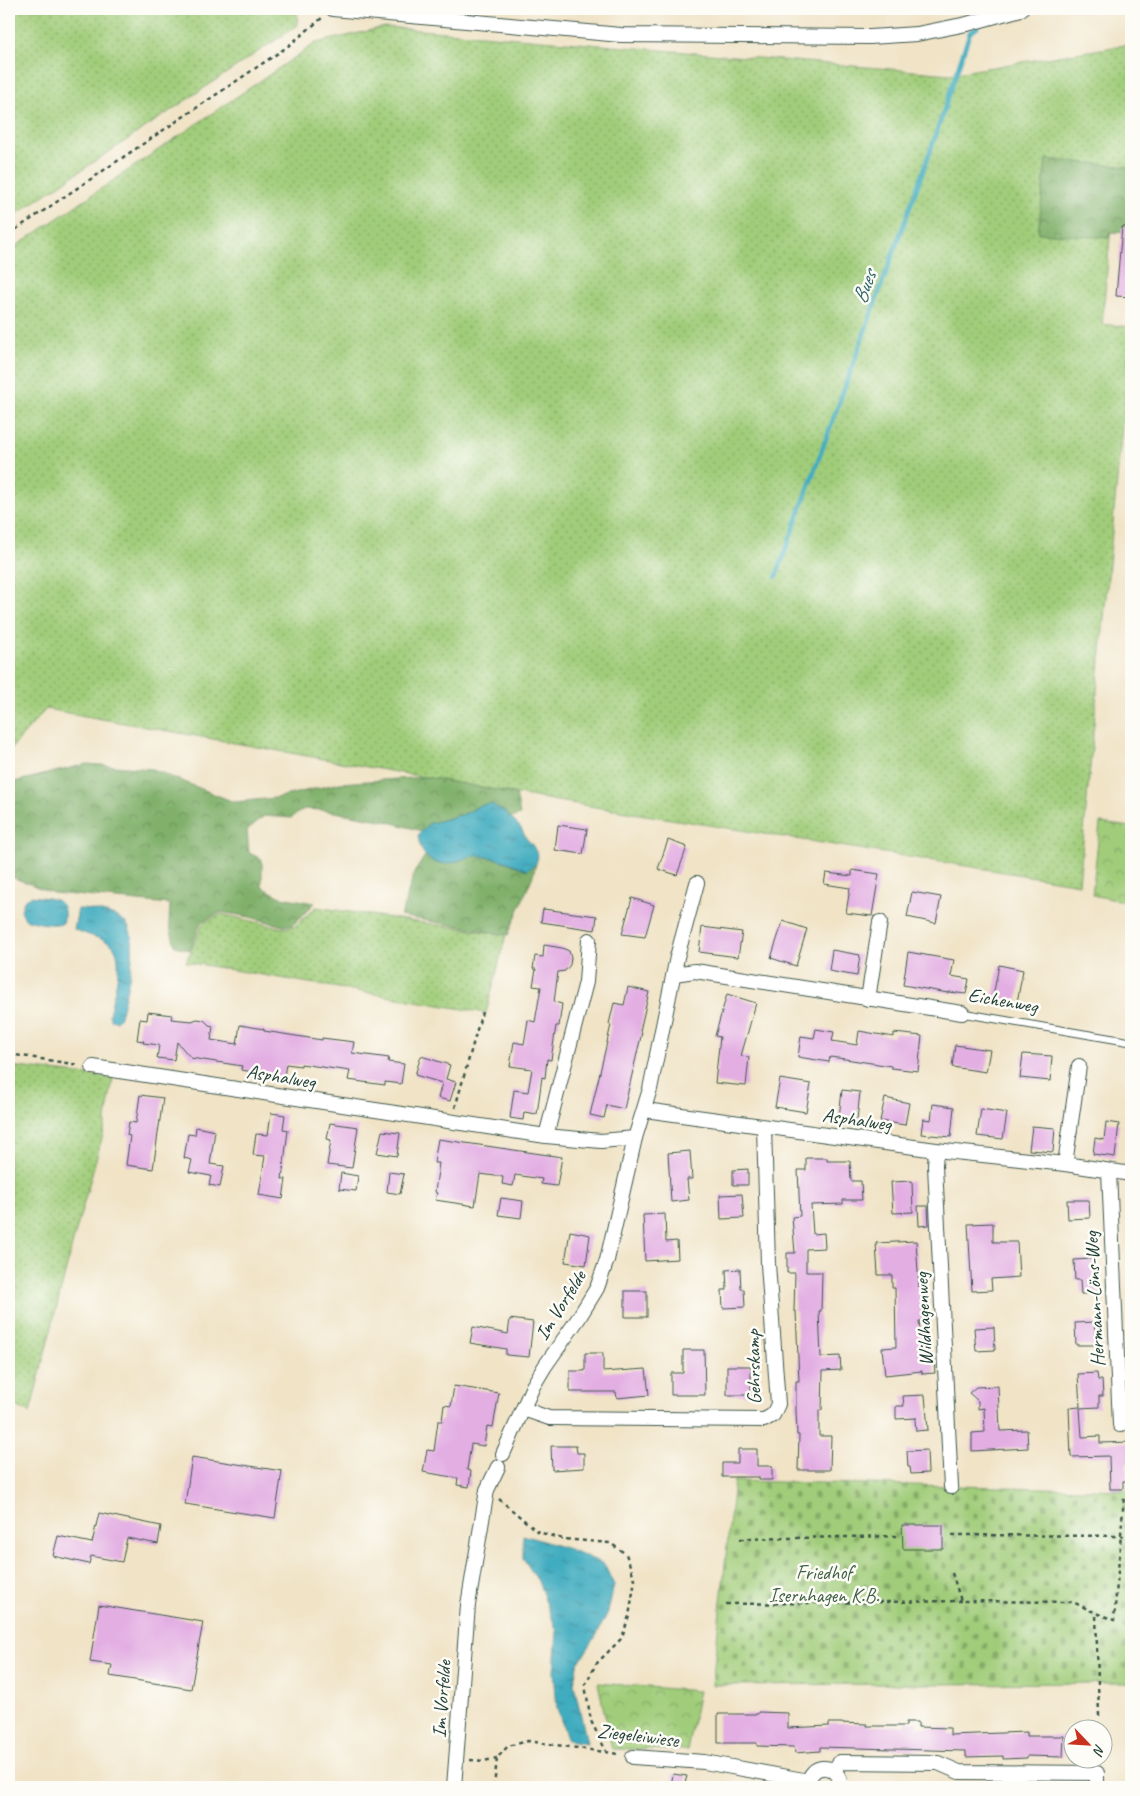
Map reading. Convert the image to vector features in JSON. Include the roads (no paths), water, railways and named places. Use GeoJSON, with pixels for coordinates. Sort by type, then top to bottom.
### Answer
{"type":"FeatureCollection","features":[{"type":"Feature","properties":{"kind":"street"},"geometry":{"type":"LineString","coordinates":[[333,9],[621,35],[870,38],[917,34],[967,24],[1005,11],[1021,9]]}},
{"type":"Feature","properties":{"kind":"street"},"geometry":{"type":"LineString","coordinates":[[645,1110],[677,957],[697,883]]}},
{"type":"Feature","properties":{"kind":"street"},"geometry":{"type":"LineString","coordinates":[[868,999],[880,922]]}},
{"type":"Feature","properties":{"kind":"street"},"geometry":{"type":"LineString","coordinates":[[546,1136],[586,982],[589,940]]}},
{"type":"Feature","properties":{"kind":"street","name":"Eichenweg"},"geometry":{"type":"LineString","coordinates":[[674,974],[694,971],[962,1013]]}},
{"type":"Feature","properties":{"kind":"street"},"geometry":{"type":"LineString","coordinates":[[1065,1164],[1079,1066]]}},
{"type":"Feature","properties":{"kind":"street","name":"Asphalweg"},"geometry":{"type":"LineString","coordinates":[[93,1067],[546,1136],[601,1141],[635,1138]]}},
{"type":"Feature","properties":{"kind":"street","name":"Asphalweg"},"geometry":{"type":"LineString","coordinates":[[645,1110],[936,1150],[1065,1164],[1131,1174]]}},
{"type":"Feature","properties":{"kind":"street","name":"Im Vorfelde"},"geometry":{"type":"LineString","coordinates":[[503,1454],[533,1386],[597,1288],[607,1260],[635,1138],[645,1110]]}},
{"type":"Feature","properties":{"kind":"street","name":"Gehrskamp"},"geometry":{"type":"LineString","coordinates":[[523,1409],[549,1418],[764,1420],[773,1415],[778,1404],[768,1264],[764,1127]]}},
{"type":"Feature","properties":{"kind":"street","name":"Wildhagenweg"},"geometry":{"type":"LineString","coordinates":[[936,1150],[935,1166],[952,1487]]}},
{"type":"Feature","properties":{"kind":"street","name":"Hermann-Löns-Weg"},"geometry":{"type":"LineString","coordinates":[[1109,1171],[1120,1425]]}},
{"type":"Feature","properties":{"kind":"street","name":"Im Vorfelde"},"geometry":{"type":"LineString","coordinates":[[454,1787],[468,1606],[487,1490],[498,1467]]}},
{"type":"Feature","properties":{"kind":"street","name":"Ziegeleiwiese"},"geometry":{"type":"LineString","coordinates":[[633,1757],[704,1762],[809,1784],[811,1774],[817,1769],[826,1768],[834,1770],[840,1762],[938,1763],[959,1772],[1098,1773],[1097,1787]]}},
{"type":"Feature","properties":{"kind":"street"},"geometry":{"type":"LineString","coordinates":[[834,1770],[840,1778],[840,1787]]}},
{"type":"Feature","properties":{"kind":"lane","name":"Eichenweg"},"geometry":{"type":"LineString","coordinates":[[962,1013],[1131,1042]]}},
{"type":"Feature","properties":{"kind":"water"},"geometry":{"type":"Polygon","coordinates":[[[491,804],[505,812],[521,828],[538,856],[536,864],[527,870],[514,864],[487,857],[474,856],[444,864],[427,858],[421,848],[418,835],[428,824],[467,813],[480,805],[491,804]]]}},
{"type":"Feature","properties":{"kind":"water"},"geometry":{"type":"Polygon","coordinates":[[[31,896],[57,900],[61,903],[64,914],[63,923],[44,924],[25,919],[21,910],[24,900],[31,896]]]}},
{"type":"Feature","properties":{"kind":"water"},"geometry":{"type":"Polygon","coordinates":[[[78,909],[113,915],[128,926],[133,946],[132,958],[120,1017],[116,1021],[111,1020],[109,1015],[117,978],[118,958],[116,950],[108,942],[74,929],[78,909]]]}},
{"type":"Feature","properties":{"kind":"water"},"geometry":{"type":"Polygon","coordinates":[[[523,1535],[572,1550],[604,1564],[614,1585],[608,1612],[595,1638],[577,1665],[574,1684],[587,1743],[568,1740],[557,1709],[554,1671],[557,1631],[538,1581],[523,1558],[523,1535]]]}},
{"type":"Feature","properties":{"kind":"waterway","name":"Bues"},"geometry":{"type":"LineString","coordinates":[[776,577],[932,146],[970,32],[977,28],[978,9]]}},
{"type":"Feature","properties":{"kind":"park label","name":"Friedhof Isernhagen K.B."},"geometry":{"type":"Point","coordinates":[824,1584]}}]}
